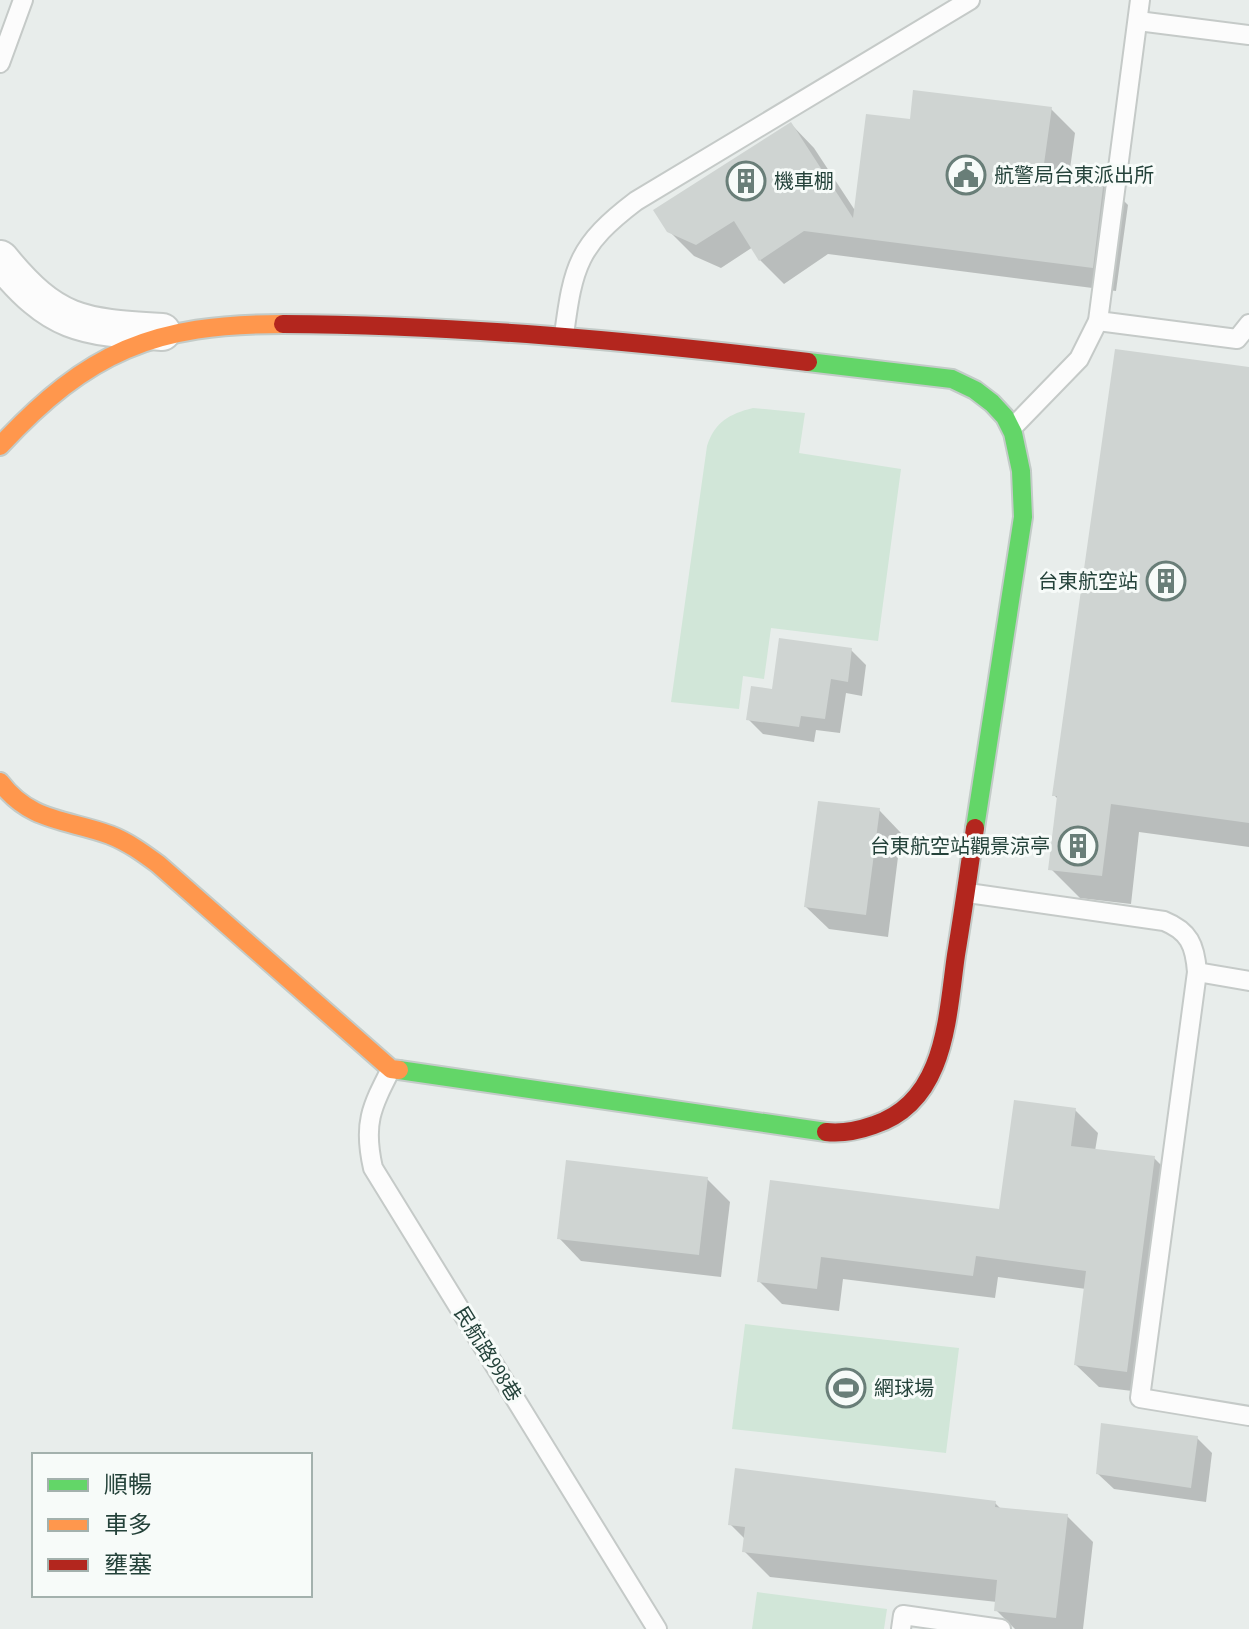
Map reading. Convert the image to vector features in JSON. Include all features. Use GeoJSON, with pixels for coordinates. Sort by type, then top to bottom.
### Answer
{"type":"FeatureCollection","features":[{"type":"Feature","properties":{"kind":"street"},"geometry":{"type":"LineString","coordinates":[[0,259],[29,293],[61,316],[93,327],[172,332]]}},
{"type":"Feature","properties":{"kind":"street"},"geometry":{"type":"LineString","coordinates":[[0,446],[28,414],[75,377],[131,345],[172,332],[227,324],[450,326],[564,335],[952,379],[977,389],[997,404],[1012,428],[1023,469],[1023,517],[968,893],[942,1047],[930,1081],[909,1107],[878,1126],[841,1134],[391,1069],[158,864],[125,842],[43,817],[22,805],[1,786]]}},
{"type":"Feature","properties":{"kind":"lane"},"geometry":{"type":"LineString","coordinates":[[0,63],[23,0]]}},
{"type":"Feature","properties":{"kind":"lane"},"geometry":{"type":"LineString","coordinates":[[564,335],[571,283],[580,258],[592,238],[611,220],[636,201],[970,0]]}},
{"type":"Feature","properties":{"kind":"lane"},"geometry":{"type":"LineString","coordinates":[[1012,428],[1079,359],[1098,321],[1140,0]]}},
{"type":"Feature","properties":{"kind":"lane"},"geometry":{"type":"LineString","coordinates":[[1138,21],[1249,35]]}},
{"type":"Feature","properties":{"kind":"lane"},"geometry":{"type":"LineString","coordinates":[[1098,321],[1237,339],[1249,324]]}},
{"type":"Feature","properties":{"kind":"lane"},"geometry":{"type":"LineString","coordinates":[[968,893],[1164,921],[1179,927],[1191,940],[1197,972],[1140,1398],[1249,1416]]}},
{"type":"Feature","properties":{"kind":"lane"},"geometry":{"type":"LineString","coordinates":[[1197,972],[1249,981]]}},
{"type":"Feature","properties":{"kind":"lane","name":"民航路998巷"},"geometry":{"type":"LineString","coordinates":[[391,1069],[372,1106],[367,1140],[373,1168],[657,1629]]}},
{"type":"Feature","properties":{"kind":"lane"},"geometry":{"type":"LineString","coordinates":[[901,1629],[903,1615],[1001,1629]]}},
{"type":"Feature","properties":{"kind":"green space"},"geometry":{"type":"Polygon","coordinates":[[[753,408],[805,413],[799,453],[901,469],[878,641],[771,628],[764,679],[743,676],[739,709],[671,702],[707,446],[724,420],[753,408]]]}},
{"type":"Feature","properties":{"kind":"green space","name":"網球場"},"geometry":{"type":"Polygon","coordinates":[[[745,1324],[959,1348],[946,1453],[732,1429],[745,1324]]]}},
{"type":"Feature","properties":{"kind":"green space"},"geometry":{"type":"Polygon","coordinates":[[[757,1592],[887,1609],[884,1629],[752,1629],[757,1592]]]}},
{"type":"Feature","properties":{"kind":"building","name":"航警局台東派出所"},"geometry":{"type":"Polygon","coordinates":[[[913,90],[1052,107],[1043,171],[1104,179],[1093,268],[804,231],[759,261],[734,221],[696,245],[667,232],[653,210],[791,122],[853,218],[866,114],[910,119],[913,90]]]}},
{"type":"Feature","properties":{"kind":"building","name":"台東航空站"},"geometry":{"type":"Polygon","coordinates":[[[1115,349],[1249,367],[1249,823],[1111,804],[1102,876],[1048,870],[1057,796],[1052,796],[1115,349]]]}},
{"type":"Feature","properties":{"kind":"building"},"geometry":{"type":"Polygon","coordinates":[[[779,638],[852,648],[848,682],[831,679],[825,719],[801,716],[799,727],[746,720],[751,686],[772,689],[779,638]]]}},
{"type":"Feature","properties":{"kind":"building"},"geometry":{"type":"Polygon","coordinates":[[[818,801],[880,808],[866,915],[804,907],[818,801]]]}},
{"type":"Feature","properties":{"kind":"building"},"geometry":{"type":"Polygon","coordinates":[[[1014,1100],[1076,1108],[1071,1146],[1155,1156],[1127,1372],[1074,1365],[1086,1271],[976,1256],[973,1276],[821,1257],[817,1289],[757,1282],[770,1180],[999,1209],[1014,1100]]]}},
{"type":"Feature","properties":{"kind":"building"},"geometry":{"type":"Polygon","coordinates":[[[566,1160],[708,1177],[699,1255],[557,1239],[566,1160]]]}},
{"type":"Feature","properties":{"kind":"building"},"geometry":{"type":"Polygon","coordinates":[[[1101,1423],[1198,1436],[1191,1488],[1096,1474],[1101,1423]]]}},
{"type":"Feature","properties":{"kind":"building"},"geometry":{"type":"Polygon","coordinates":[[[735,1468],[996,1501],[995,1507],[1068,1514],[1056,1618],[994,1611],[997,1580],[742,1552],[745,1527],[728,1525],[735,1468]]]}},
{"type":"Feature","properties":{"kind":"traffic: fast"},"geometry":{"type":"LineString","coordinates":[[808,362],[952,379],[975,390],[992,403],[1005,417],[1013,433],[1021,471],[1023,517],[975,828]]}},
{"type":"Feature","properties":{"kind":"traffic: fast"},"geometry":{"type":"LineString","coordinates":[[399,1070],[826,1132]]}},
{"type":"Feature","properties":{"kind":"traffic: slow"},"geometry":{"type":"LineString","coordinates":[[0,446],[63,387],[126,349],[197,330],[283,324]]}},
{"type":"Feature","properties":{"kind":"traffic: slow"},"geometry":{"type":"LineString","coordinates":[[0,782],[36,812],[110,835],[158,864],[391,1069],[399,1070]]}},
{"type":"Feature","properties":{"kind":"traffic: jam"},"geometry":{"type":"LineString","coordinates":[[283,324],[415,327],[546,336],[808,362]]}},
{"type":"Feature","properties":{"kind":"traffic: jam"},"geometry":{"type":"LineString","coordinates":[[826,1132],[862,1129],[898,1114],[916,1097],[929,1077],[939,1055],[950,1004],[975,828]]}},
{"type":"Feature","properties":{"kind":"place","name":"航警局台東派出所"},"geometry":{"type":"Point","coordinates":[966,175]}},
{"type":"Feature","properties":{"kind":"place","name":"機車棚"},"geometry":{"type":"Point","coordinates":[746,181]}},
{"type":"Feature","properties":{"kind":"place","name":"台東航空站"},"geometry":{"type":"Point","coordinates":[1166,581]}},
{"type":"Feature","properties":{"kind":"place","name":"台東航空站觀景涼亭"},"geometry":{"type":"Point","coordinates":[1078,846]}},
{"type":"Feature","properties":{"kind":"place","name":"網球場"},"geometry":{"type":"Point","coordinates":[846,1388]}}]}
